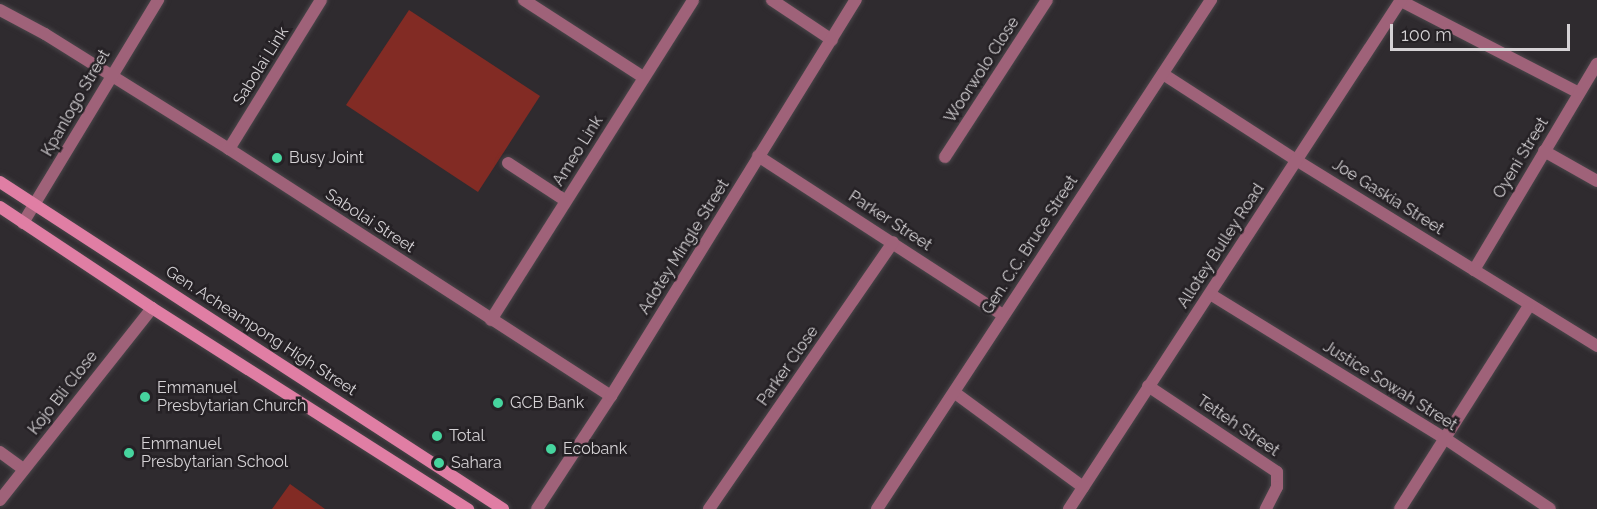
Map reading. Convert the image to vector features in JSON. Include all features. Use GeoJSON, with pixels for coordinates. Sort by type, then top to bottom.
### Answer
{"type":"FeatureCollection","features":[{"type":"Feature","properties":{"kind":"main road","name":"Gen. Acheampong High Street"},"geometry":{"type":"LineString","coordinates":[[0,182],[500,508]]}},
{"type":"Feature","properties":{"kind":"main road"},"geometry":{"type":"LineString","coordinates":[[0,207],[152,308],[468,509]]}},
{"type":"Feature","properties":{"kind":"street","name":"Kpanlogo Street"},"geometry":{"type":"LineString","coordinates":[[23,223],[36,206],[111,75],[158,0]]}},
{"type":"Feature","properties":{"kind":"street","name":"Sabolai Link"},"geometry":{"type":"LineString","coordinates":[[229,149],[321,0]]}},
{"type":"Feature","properties":{"kind":"street"},"geometry":{"type":"LineString","coordinates":[[524,0],[643,77]]}},
{"type":"Feature","properties":{"kind":"street","name":"Ameo Link"},"geometry":{"type":"LineString","coordinates":[[491,320],[693,0]]}},
{"type":"Feature","properties":{"kind":"street"},"geometry":{"type":"LineString","coordinates":[[772,0],[832,40]]}},
{"type":"Feature","properties":{"kind":"street","name":"Adotey Mingle Street"},"geometry":{"type":"LineString","coordinates":[[537,509],[611,396],[856,0]]}},
{"type":"Feature","properties":{"kind":"street","name":"Woorwolo Close"},"geometry":{"type":"LineString","coordinates":[[945,157],[1047,0]]}},
{"type":"Feature","properties":{"kind":"street","name":"Gen. C.C. Bruce Street"},"geometry":{"type":"LineString","coordinates":[[877,509],[1211,0]]}},
{"type":"Feature","properties":{"kind":"street"},"geometry":{"type":"LineString","coordinates":[[1401,0],[1579,93]]}},
{"type":"Feature","properties":{"kind":"street","name":"Allotey Bulley Road"},"geometry":{"type":"LineString","coordinates":[[1069,509],[1401,0]]}},
{"type":"Feature","properties":{"kind":"street","name":"Sabolai Street"},"geometry":{"type":"LineString","coordinates":[[0,10],[45,34],[229,149],[611,396]]}},
{"type":"Feature","properties":{"kind":"street","name":"Oyeni Street"},"geometry":{"type":"LineString","coordinates":[[1474,270],[1597,64]]}},
{"type":"Feature","properties":{"kind":"street","name":"Joe Gaskia Street"},"geometry":{"type":"LineString","coordinates":[[1163,74],[1296,160],[1597,346]]}},
{"type":"Feature","properties":{"kind":"street"},"geometry":{"type":"LineString","coordinates":[[1544,151],[1597,181]]}},
{"type":"Feature","properties":{"kind":"street","name":"Parker Street"},"geometry":{"type":"LineString","coordinates":[[759,156],[1003,315]]}},
{"type":"Feature","properties":{"kind":"street"},"geometry":{"type":"LineString","coordinates":[[508,163],[566,201]]}},
{"type":"Feature","properties":{"kind":"street","name":"Parker Close"},"geometry":{"type":"LineString","coordinates":[[709,509],[893,242]]}},
{"type":"Feature","properties":{"kind":"street","name":"Justice Sowah Street"},"geometry":{"type":"LineString","coordinates":[[1210,294],[1446,439],[1550,509]]}},
{"type":"Feature","properties":{"kind":"street"},"geometry":{"type":"LineString","coordinates":[[1400,509],[1529,306]]}},
{"type":"Feature","properties":{"kind":"street","name":"Kojo Bli Close"},"geometry":{"type":"LineString","coordinates":[[0,500],[152,308]]}},
{"type":"Feature","properties":{"kind":"street","name":"Tetteh Street"},"geometry":{"type":"LineString","coordinates":[[1148,386],[1277,472],[1277,487],[1266,509]]}},
{"type":"Feature","properties":{"kind":"street"},"geometry":{"type":"LineString","coordinates":[[955,393],[1083,487]]}},
{"type":"Feature","properties":{"kind":"street"},"geometry":{"type":"LineString","coordinates":[[0,452],[23,469]]}},
{"type":"Feature","properties":{"kind":"shaded area"},"geometry":{"type":"Polygon","coordinates":[[[409,10],[540,96],[478,192],[346,105],[409,10]]]}},
{"type":"Feature","properties":{"kind":"shaded area"},"geometry":{"type":"Polygon","coordinates":[[[290,484],[325,509],[272,509],[290,484]]]}},
{"type":"Feature","properties":{"kind":"place","name":"Busy Joint"},"geometry":{"type":"Point","coordinates":[277,158]}},
{"type":"Feature","properties":{"kind":"place","name":"Emmanuel Presbytarian Church"},"geometry":{"type":"Point","coordinates":[145,397]}},
{"type":"Feature","properties":{"kind":"place","name":"GCB Bank"},"geometry":{"type":"Point","coordinates":[498,403]}},
{"type":"Feature","properties":{"kind":"place","name":"Total"},"geometry":{"type":"Point","coordinates":[437,436]}},
{"type":"Feature","properties":{"kind":"place","name":"Ecobank"},"geometry":{"type":"Point","coordinates":[551,449]}},
{"type":"Feature","properties":{"kind":"place","name":"Emmanuel Presbytarian School"},"geometry":{"type":"Point","coordinates":[129,453]}},
{"type":"Feature","properties":{"kind":"place","name":"Sahara"},"geometry":{"type":"Point","coordinates":[439,463]}}]}
